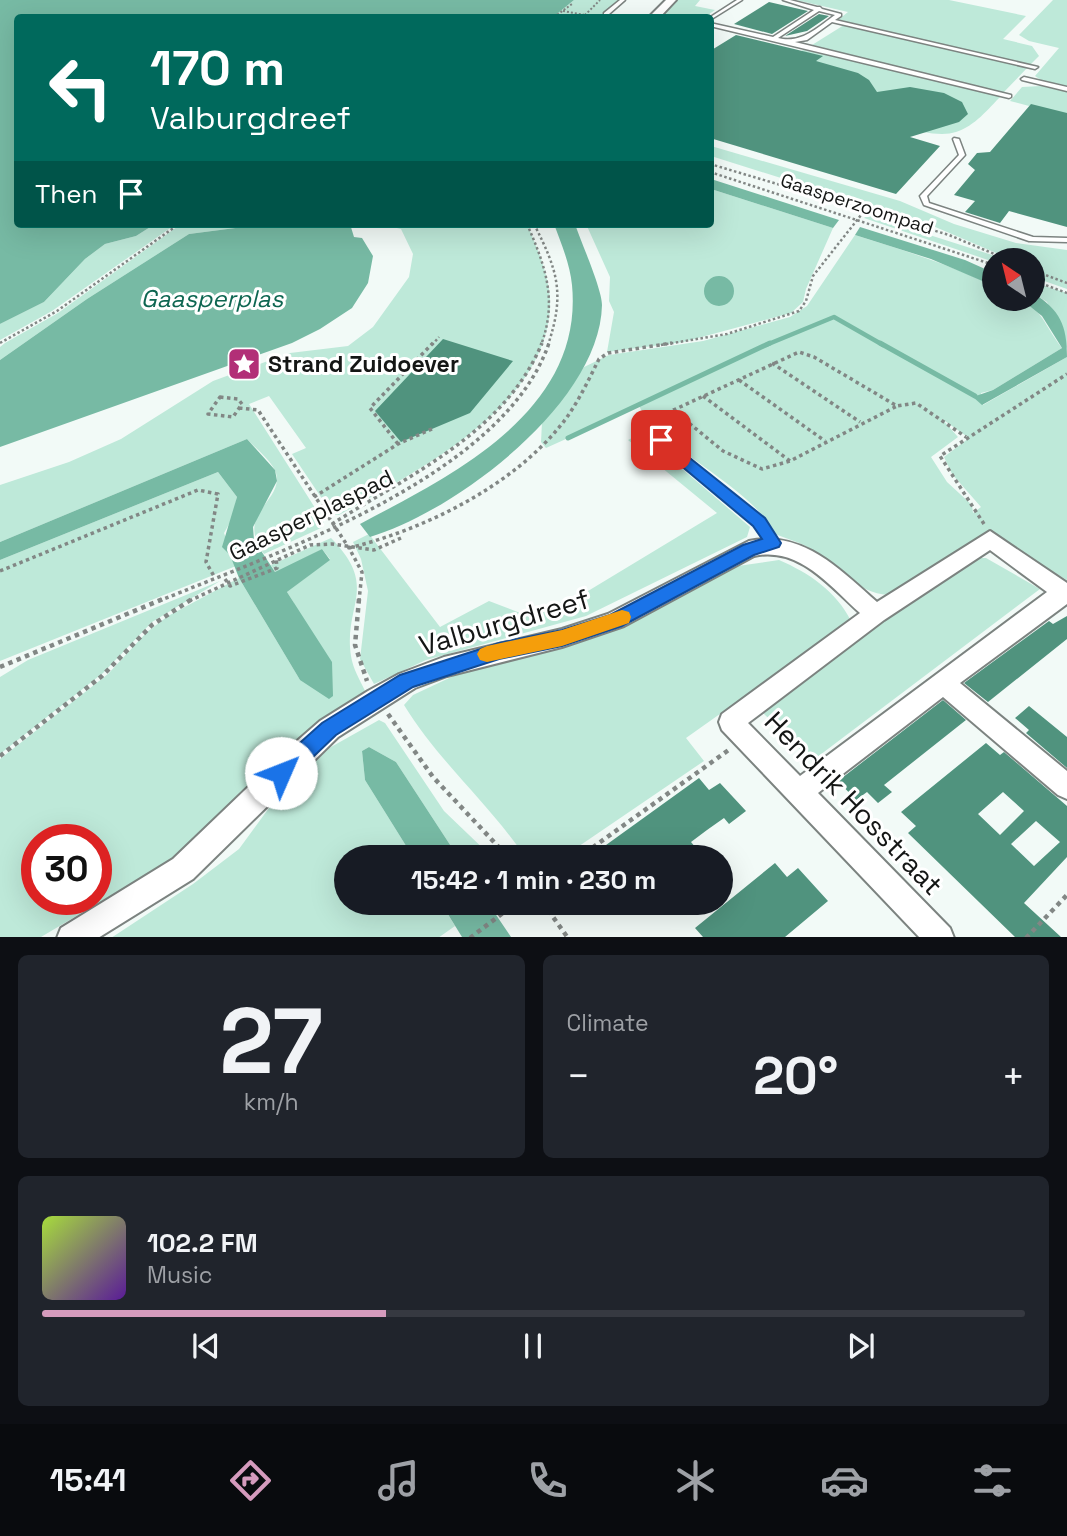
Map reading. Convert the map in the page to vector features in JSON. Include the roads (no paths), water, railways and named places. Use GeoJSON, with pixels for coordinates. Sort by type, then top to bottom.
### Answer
{"type":"FeatureCollection","features":[{"type":"Feature","properties":{"kind":"street"},"geometry":{"type":"LineString","coordinates":[[657,14],[671,0]]}},
{"type":"Feature","properties":{"kind":"street"},"geometry":{"type":"LineString","coordinates":[[773,543],[792,548],[817,565],[876,614],[990,539],[1065,594],[942,682],[799,792]]}},
{"type":"Feature","properties":{"kind":"street","name":"Valburgdreef"},"geometry":{"type":"LineString","coordinates":[[71,937],[183,869],[298,756],[329,729],[376,698],[407,681],[443,667],[499,651],[562,638],[616,621],[749,550],[773,543]]}},
{"type":"Feature","properties":{"kind":"street","name":"Hendrik Hosstraat"},"geometry":{"type":"LineString","coordinates":[[876,614],[731,722],[940,937]]}},
{"type":"Feature","properties":{"kind":"street"},"geometry":{"type":"LineString","coordinates":[[942,682],[1067,787]]}},
{"type":"Feature","properties":{"kind":"lane"},"geometry":{"type":"LineString","coordinates":[[606,14],[623,0]]}},
{"type":"Feature","properties":{"kind":"lane"},"geometry":{"type":"LineString","coordinates":[[714,18],[740,0]]}},
{"type":"Feature","properties":{"kind":"lane"},"geometry":{"type":"LineString","coordinates":[[785,0],[839,13],[833,21],[805,38],[787,42]]}},
{"type":"Feature","properties":{"kind":"lane"},"geometry":{"type":"LineString","coordinates":[[774,39],[820,8]]}},
{"type":"Feature","properties":{"kind":"lane"},"geometry":{"type":"LineString","coordinates":[[833,21],[1035,67]]}},
{"type":"Feature","properties":{"kind":"lane"},"geometry":{"type":"LineString","coordinates":[[714,22],[1009,96]]}},
{"type":"Feature","properties":{"kind":"lane"},"geometry":{"type":"LineString","coordinates":[[1024,79],[1067,89]]}},
{"type":"Feature","properties":{"kind":"lane"},"geometry":{"type":"LineString","coordinates":[[956,139],[962,155],[923,196],[926,204],[1032,239],[1067,240]]}},
{"type":"Feature","properties":{"kind":"lane"},"geometry":{"type":"LineString","coordinates":[[641,424],[759,522],[773,543]]}},
{"type":"Feature","properties":{"kind":"water","name":"Gaasperplas"},"geometry":{"type":"Polygon","coordinates":[[[0,0],[574,0],[557,14],[14,14],[14,228],[149,228],[136,236],[105,244],[85,259],[44,302],[0,324],[0,0]]]}},
{"type":"Feature","properties":{"kind":"water"},"geometry":{"type":"Polygon","coordinates":[[[714,180],[839,220],[833,228],[714,190],[714,180]]]}},
{"type":"Feature","properties":{"kind":"water"},"geometry":{"type":"Polygon","coordinates":[[[860,227],[965,260],[982,268],[982,281],[931,259],[855,235],[860,227]]]}},
{"type":"Feature","properties":{"kind":"water","name":"Gaasperplas"},"geometry":{"type":"Polygon","coordinates":[[[235,228],[351,228],[354,237],[362,238],[373,256],[368,283],[352,308],[292,343],[0,447],[0,360],[87,299],[189,234],[235,228]]]}},
{"type":"Feature","properties":{"kind":"water"},"geometry":{"type":"Polygon","coordinates":[[[555,228],[577,228],[601,298],[595,342],[577,379],[550,415],[518,448],[481,478],[405,524],[370,537],[360,524],[472,460],[506,433],[535,403],[557,368],[570,329],[572,285],[555,228]]]}},
{"type":"Feature","properties":{"kind":"water"},"geometry":{"type":"Polygon","coordinates":[[[719,276],[730,280],[734,291],[730,302],[719,306],[708,302],[704,291],[708,280],[719,276]]]}},
{"type":"Feature","properties":{"kind":"water"},"geometry":{"type":"Polygon","coordinates":[[[1045,302],[1060,319],[1067,357],[982,405],[973,397],[993,390],[1062,348],[1037,312],[1045,312],[1045,302]]]}},
{"type":"Feature","properties":{"kind":"water"},"geometry":{"type":"Polygon","coordinates":[[[247,439],[275,470],[277,481],[253,527],[254,540],[275,572],[322,549],[330,560],[287,592],[332,662],[333,696],[329,699],[300,680],[239,578],[230,555],[222,547],[237,497],[218,472],[0,560],[0,542],[247,439]]]}},
{"type":"Feature","properties":{"kind":"water"},"geometry":{"type":"Polygon","coordinates":[[[369,747],[396,762],[450,845],[406,845],[365,780],[362,751],[369,747]]]}},
{"type":"Feature","properties":{"kind":"water"},"geometry":{"type":"Polygon","coordinates":[[[448,915],[496,915],[511,937],[462,937],[448,915]]]}},
{"type":"Feature","properties":{"kind":"waterway"},"geometry":{"type":"LineString","coordinates":[[766,345],[834,317],[883,345]]}},
{"type":"Feature","properties":{"kind":"waterway"},"geometry":{"type":"LineString","coordinates":[[568,438],[770,343]]}},
{"type":"Feature","properties":{"kind":"waterway"},"geometry":{"type":"LineString","coordinates":[[880,343],[975,396]]}},
{"type":"Feature","properties":{"kind":"place","name":"Strand Zuidoever"},"geometry":{"type":"Point","coordinates":[244,364]}}]}
